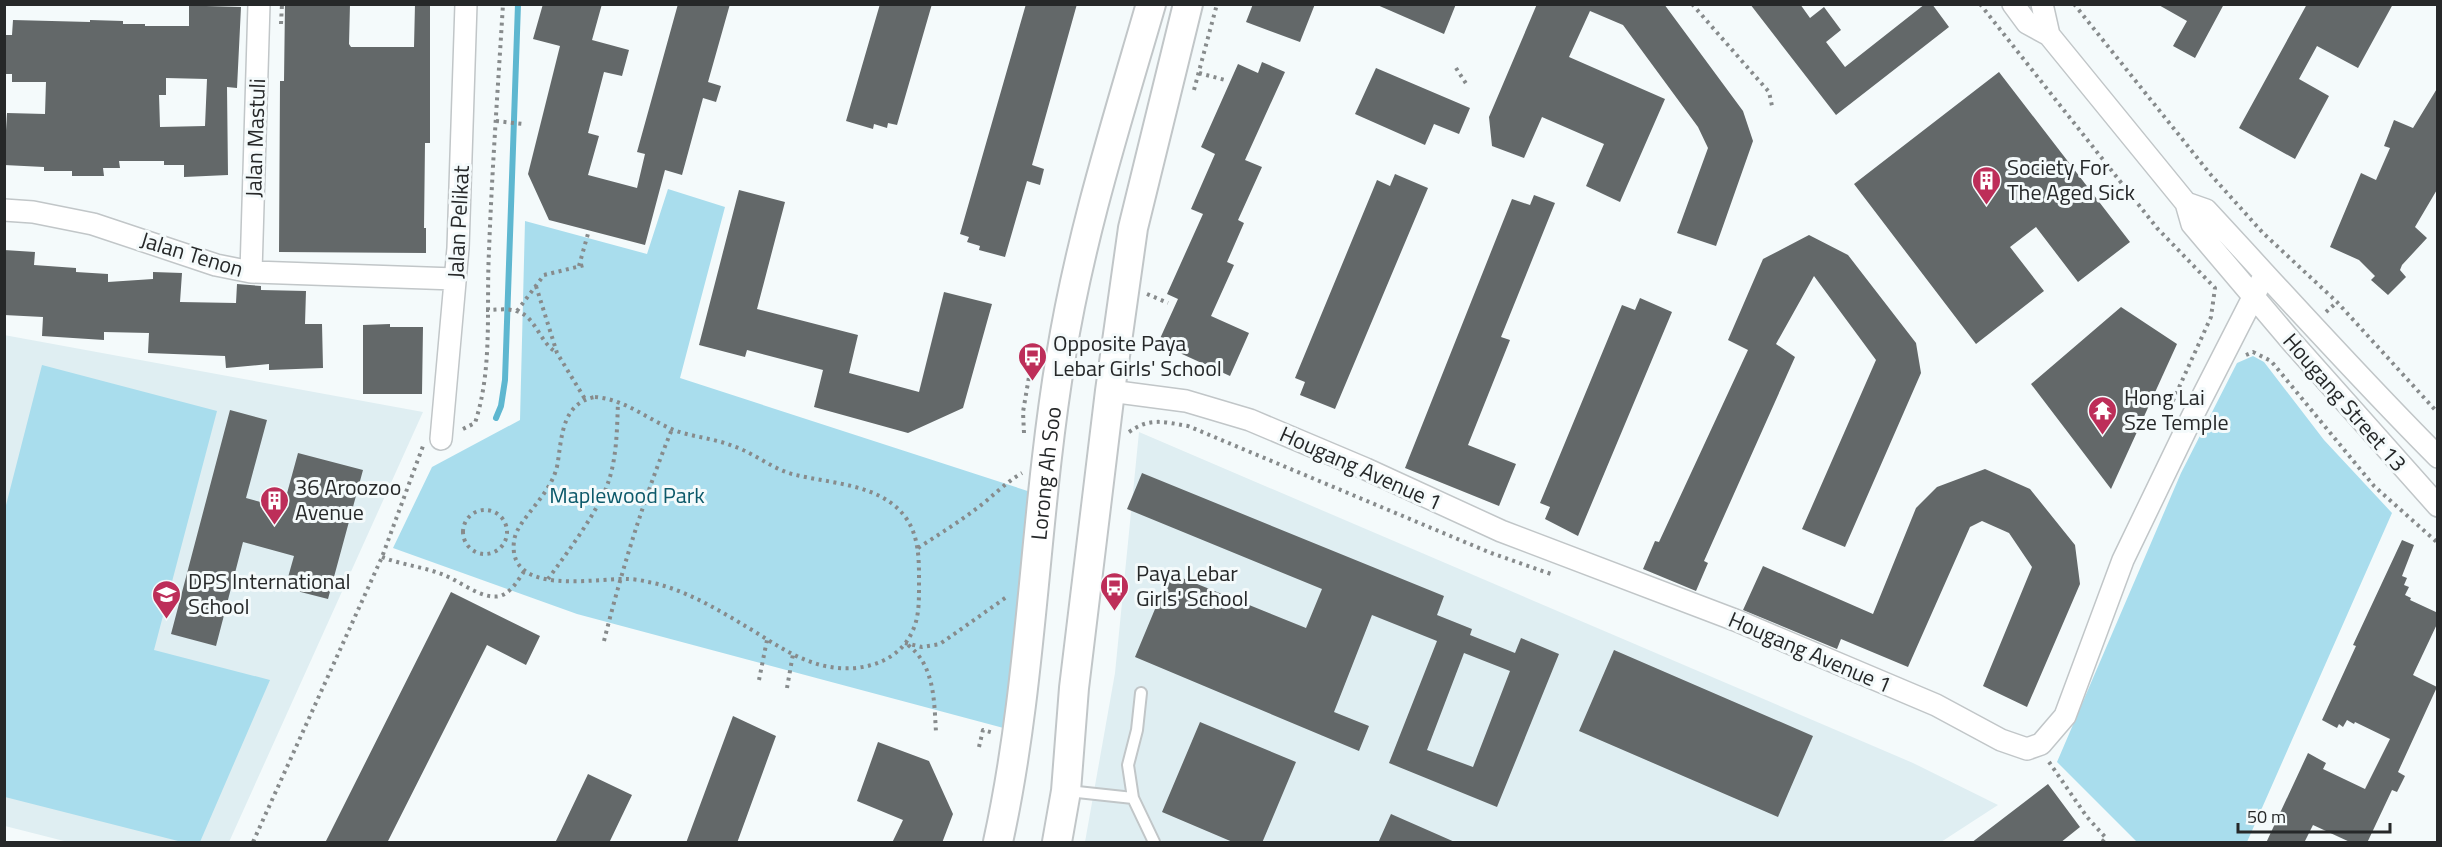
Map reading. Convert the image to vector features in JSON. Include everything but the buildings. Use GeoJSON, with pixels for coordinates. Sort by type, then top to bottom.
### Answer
{"type":"FeatureCollection","features":[{"type":"Feature","properties":{"kind":"main road","name":"Lorong Ah Soo"},"geometry":{"type":"LineString","coordinates":[[998,843],[1013,758],[1060,358],[1068,314],[1076,274],[1107,156],[1151,4]]}},
{"type":"Feature","properties":{"kind":"main road"},"geometry":{"type":"LineString","coordinates":[[1057,843],[1065,791],[1074,688],[1110,391],[1133,228],[1147,163],[1188,4]]}},
{"type":"Feature","properties":{"kind":"main road"},"geometry":{"type":"LineString","coordinates":[[1107,156],[1120,138],[1131,132],[1144,141],[1147,163]]}},
{"type":"Feature","properties":{"kind":"street","name":"Jalan Mastuli"},"geometry":{"type":"LineString","coordinates":[[251,272],[259,4]]}},
{"type":"Feature","properties":{"kind":"street","name":"Jalan Pelikat"},"geometry":{"type":"LineString","coordinates":[[441,439],[458,248],[466,4]]}},
{"type":"Feature","properties":{"kind":"street"},"geometry":{"type":"LineString","coordinates":[[2013,4],[2027,23],[2049,35],[2187,203],[2192,224],[2253,296]]}},
{"type":"Feature","properties":{"kind":"street"},"geometry":{"type":"LineString","coordinates":[[2042,4],[2049,35]]}},
{"type":"Feature","properties":{"kind":"street"},"geometry":{"type":"LineString","coordinates":[[2041,754],[2065,716],[2123,560],[2265,274],[2206,210],[2187,203]]}},
{"type":"Feature","properties":{"kind":"street","name":"Jalan Tenon"},"geometry":{"type":"LineString","coordinates":[[4,210],[33,212],[93,224],[208,262],[251,272],[455,279]]}},
{"type":"Feature","properties":{"kind":"street","name":"Hougang Street 13"},"geometry":{"type":"LineString","coordinates":[[2265,274],[2367,386],[2438,457]]}},
{"type":"Feature","properties":{"kind":"street","name":"Hougang Street 13"},"geometry":{"type":"LineString","coordinates":[[2253,296],[2347,406],[2438,506]]}},
{"type":"Feature","properties":{"kind":"street"},"geometry":{"type":"LineString","coordinates":[[2347,406],[2367,386]]}},
{"type":"Feature","properties":{"kind":"street","name":"Hougang Avenue 1"},"geometry":{"type":"LineString","coordinates":[[1110,391],[1186,401],[1250,420],[1366,469],[1501,531],[1724,616],[1925,700],[2001,740],[2041,754]]}},
{"type":"Feature","properties":{"kind":"lane"},"geometry":{"type":"LineString","coordinates":[[1141,693],[1137,730],[1128,765],[1133,798],[1154,843]]}},
{"type":"Feature","properties":{"kind":"lane"},"geometry":{"type":"LineString","coordinates":[[1065,791],[1133,798]]}},
{"type":"Feature","properties":{"kind":"path"},"geometry":{"type":"LineString","coordinates":[[253,843],[382,557],[422,447],[475,423],[482,403],[488,354],[486,310],[503,4]]}},
{"type":"Feature","properties":{"kind":"path"},"geometry":{"type":"LineString","coordinates":[[1692,4],[1769,92],[1772,106]]}},
{"type":"Feature","properties":{"kind":"path"},"geometry":{"type":"LineString","coordinates":[[1980,4],[2157,228],[2215,288],[2211,317],[2171,405]]}},
{"type":"Feature","properties":{"kind":"path"},"geometry":{"type":"LineString","coordinates":[[2074,4],[2211,176],[2263,233],[2337,302],[2438,413]]}},
{"type":"Feature","properties":{"kind":"path"},"geometry":{"type":"LineString","coordinates":[[1456,68],[1467,85]]}},
{"type":"Feature","properties":{"kind":"path"},"geometry":{"type":"LineString","coordinates":[[1199,73],[1225,80]]}},
{"type":"Feature","properties":{"kind":"path"},"geometry":{"type":"LineString","coordinates":[[496,122],[523,124]]}},
{"type":"Feature","properties":{"kind":"path"},"geometry":{"type":"LineString","coordinates":[[578,267],[590,230]]}},
{"type":"Feature","properties":{"kind":"path"},"geometry":{"type":"LineString","coordinates":[[517,310],[544,275],[585,265]]}},
{"type":"Feature","properties":{"kind":"path"},"geometry":{"type":"LineString","coordinates":[[536,286],[557,352],[585,399]]}},
{"type":"Feature","properties":{"kind":"path"},"geometry":{"type":"LineString","coordinates":[[486,310],[517,310],[527,316],[548,348],[557,352]]}},
{"type":"Feature","properties":{"kind":"path"},"geometry":{"type":"LineString","coordinates":[[2253,352],[2271,361],[2374,486],[2438,543]]}},
{"type":"Feature","properties":{"kind":"path"},"geometry":{"type":"LineString","coordinates":[[608,398],[618,402],[672,429],[734,446],[792,474],[835,481],[871,492],[897,507],[908,521],[918,548],[917,616],[913,630],[905,642],[881,662],[860,668],[833,668],[793,654],[746,626],[670,588],[650,582],[619,579],[582,583],[561,582],[525,570],[517,563],[514,554],[514,538],[552,482],[558,466],[564,423],[575,406],[585,399],[608,398]]}},
{"type":"Feature","properties":{"kind":"path"},"geometry":{"type":"LineString","coordinates":[[548,579],[566,555],[605,490],[615,449],[618,402]]}},
{"type":"Feature","properties":{"kind":"path"},"geometry":{"type":"LineString","coordinates":[[1121,437],[1137,426],[1157,420],[1188,426],[1491,553],[1556,576]]}},
{"type":"Feature","properties":{"kind":"path"},"geometry":{"type":"LineString","coordinates":[[604,641],[619,579],[643,504],[672,429]]}},
{"type":"Feature","properties":{"kind":"path"},"geometry":{"type":"LineString","coordinates":[[918,548],[984,503],[1010,480],[1027,471],[1047,467]]}},
{"type":"Feature","properties":{"kind":"path"},"geometry":{"type":"LineString","coordinates":[[605,490],[643,504]]}},
{"type":"Feature","properties":{"kind":"path"},"geometry":{"type":"LineString","coordinates":[[487,510],[500,517],[505,523],[506,538],[503,544],[491,553],[476,552],[465,542],[464,527],[473,514],[487,510]]}},
{"type":"Feature","properties":{"kind":"path"},"geometry":{"type":"LineString","coordinates":[[506,538],[514,538]]}},
{"type":"Feature","properties":{"kind":"path"},"geometry":{"type":"LineString","coordinates":[[382,557],[402,565],[443,574],[484,594],[497,597],[509,593],[525,570]]}},
{"type":"Feature","properties":{"kind":"path"},"geometry":{"type":"LineString","coordinates":[[905,642],[928,647],[946,641],[996,606],[1034,575]]}},
{"type":"Feature","properties":{"kind":"path"},"geometry":{"type":"LineString","coordinates":[[759,680],[767,640]]}},
{"type":"Feature","properties":{"kind":"path"},"geometry":{"type":"LineString","coordinates":[[905,642],[922,658],[928,671],[936,732]]}},
{"type":"Feature","properties":{"kind":"path"},"geometry":{"type":"LineString","coordinates":[[787,688],[793,654]]}},
{"type":"Feature","properties":{"kind":"path"},"geometry":{"type":"LineString","coordinates":[[979,747],[983,730],[1002,735]]}},
{"type":"Feature","properties":{"kind":"path"},"geometry":{"type":"LineString","coordinates":[[2041,754],[2049,764]]}},
{"type":"Feature","properties":{"kind":"path"},"geometry":{"type":"LineString","coordinates":[[2041,754],[2086,817],[2106,838],[2102,843]]}},
{"type":"Feature","properties":{"kind":"shaded area","name":"DPS International School"},"geometry":{"type":"Polygon","coordinates":[[[4,335],[423,412],[229,842],[68,842],[5,826],[4,335]]]}},
{"type":"Feature","properties":{"kind":"shaded area"},"geometry":{"type":"Polygon","coordinates":[[[1139,432],[1913,763],[1998,805],[1941,842],[1085,842],[1115,673],[1139,432]]]}},
{"type":"Feature","properties":{"kind":"green space","name":"Maplewood Park"},"geometry":{"type":"Polygon","coordinates":[[[668,189],[725,207],[680,378],[1040,495],[1011,730],[577,614],[393,548],[432,467],[520,420],[525,221],[647,254],[668,189]]]}},
{"type":"Feature","properties":{"kind":"green space"},"geometry":{"type":"Polygon","coordinates":[[[2253,356],[2264,362],[2324,440],[2392,513],[2247,842],[2137,842],[2057,762],[2181,473],[2237,363],[2253,356]]]}},
{"type":"Feature","properties":{"kind":"green space"},"geometry":{"type":"Polygon","coordinates":[[[42,365],[217,411],[154,650],[270,680],[200,842],[182,842],[5,797],[5,509],[42,365]]]}},
{"type":"Feature","properties":{"kind":"waterway"},"geometry":{"type":"LineString","coordinates":[[496,418],[501,406],[505,380],[518,4]]}},
{"type":"Feature","properties":{"kind":"place","name":"Society For The Aged Sick"},"geometry":{"type":"Point","coordinates":[1986,206]}},
{"type":"Feature","properties":{"kind":"place","name":"Opposite Paya Lebar Girls' School"},"geometry":{"type":"Point","coordinates":[1032,382]}},
{"type":"Feature","properties":{"kind":"place","name":"Hong Lai Sze Temple"},"geometry":{"type":"Point","coordinates":[2103,436]}},
{"type":"Feature","properties":{"kind":"place","name":"36 Aroozoo Avenue"},"geometry":{"type":"Point","coordinates":[274,526]}},
{"type":"Feature","properties":{"kind":"place","name":"Paya Lebar Girls' School"},"geometry":{"type":"Point","coordinates":[1115,612]}},
{"type":"Feature","properties":{"kind":"place","name":"DPS International School"},"geometry":{"type":"Point","coordinates":[167,620]}}]}
